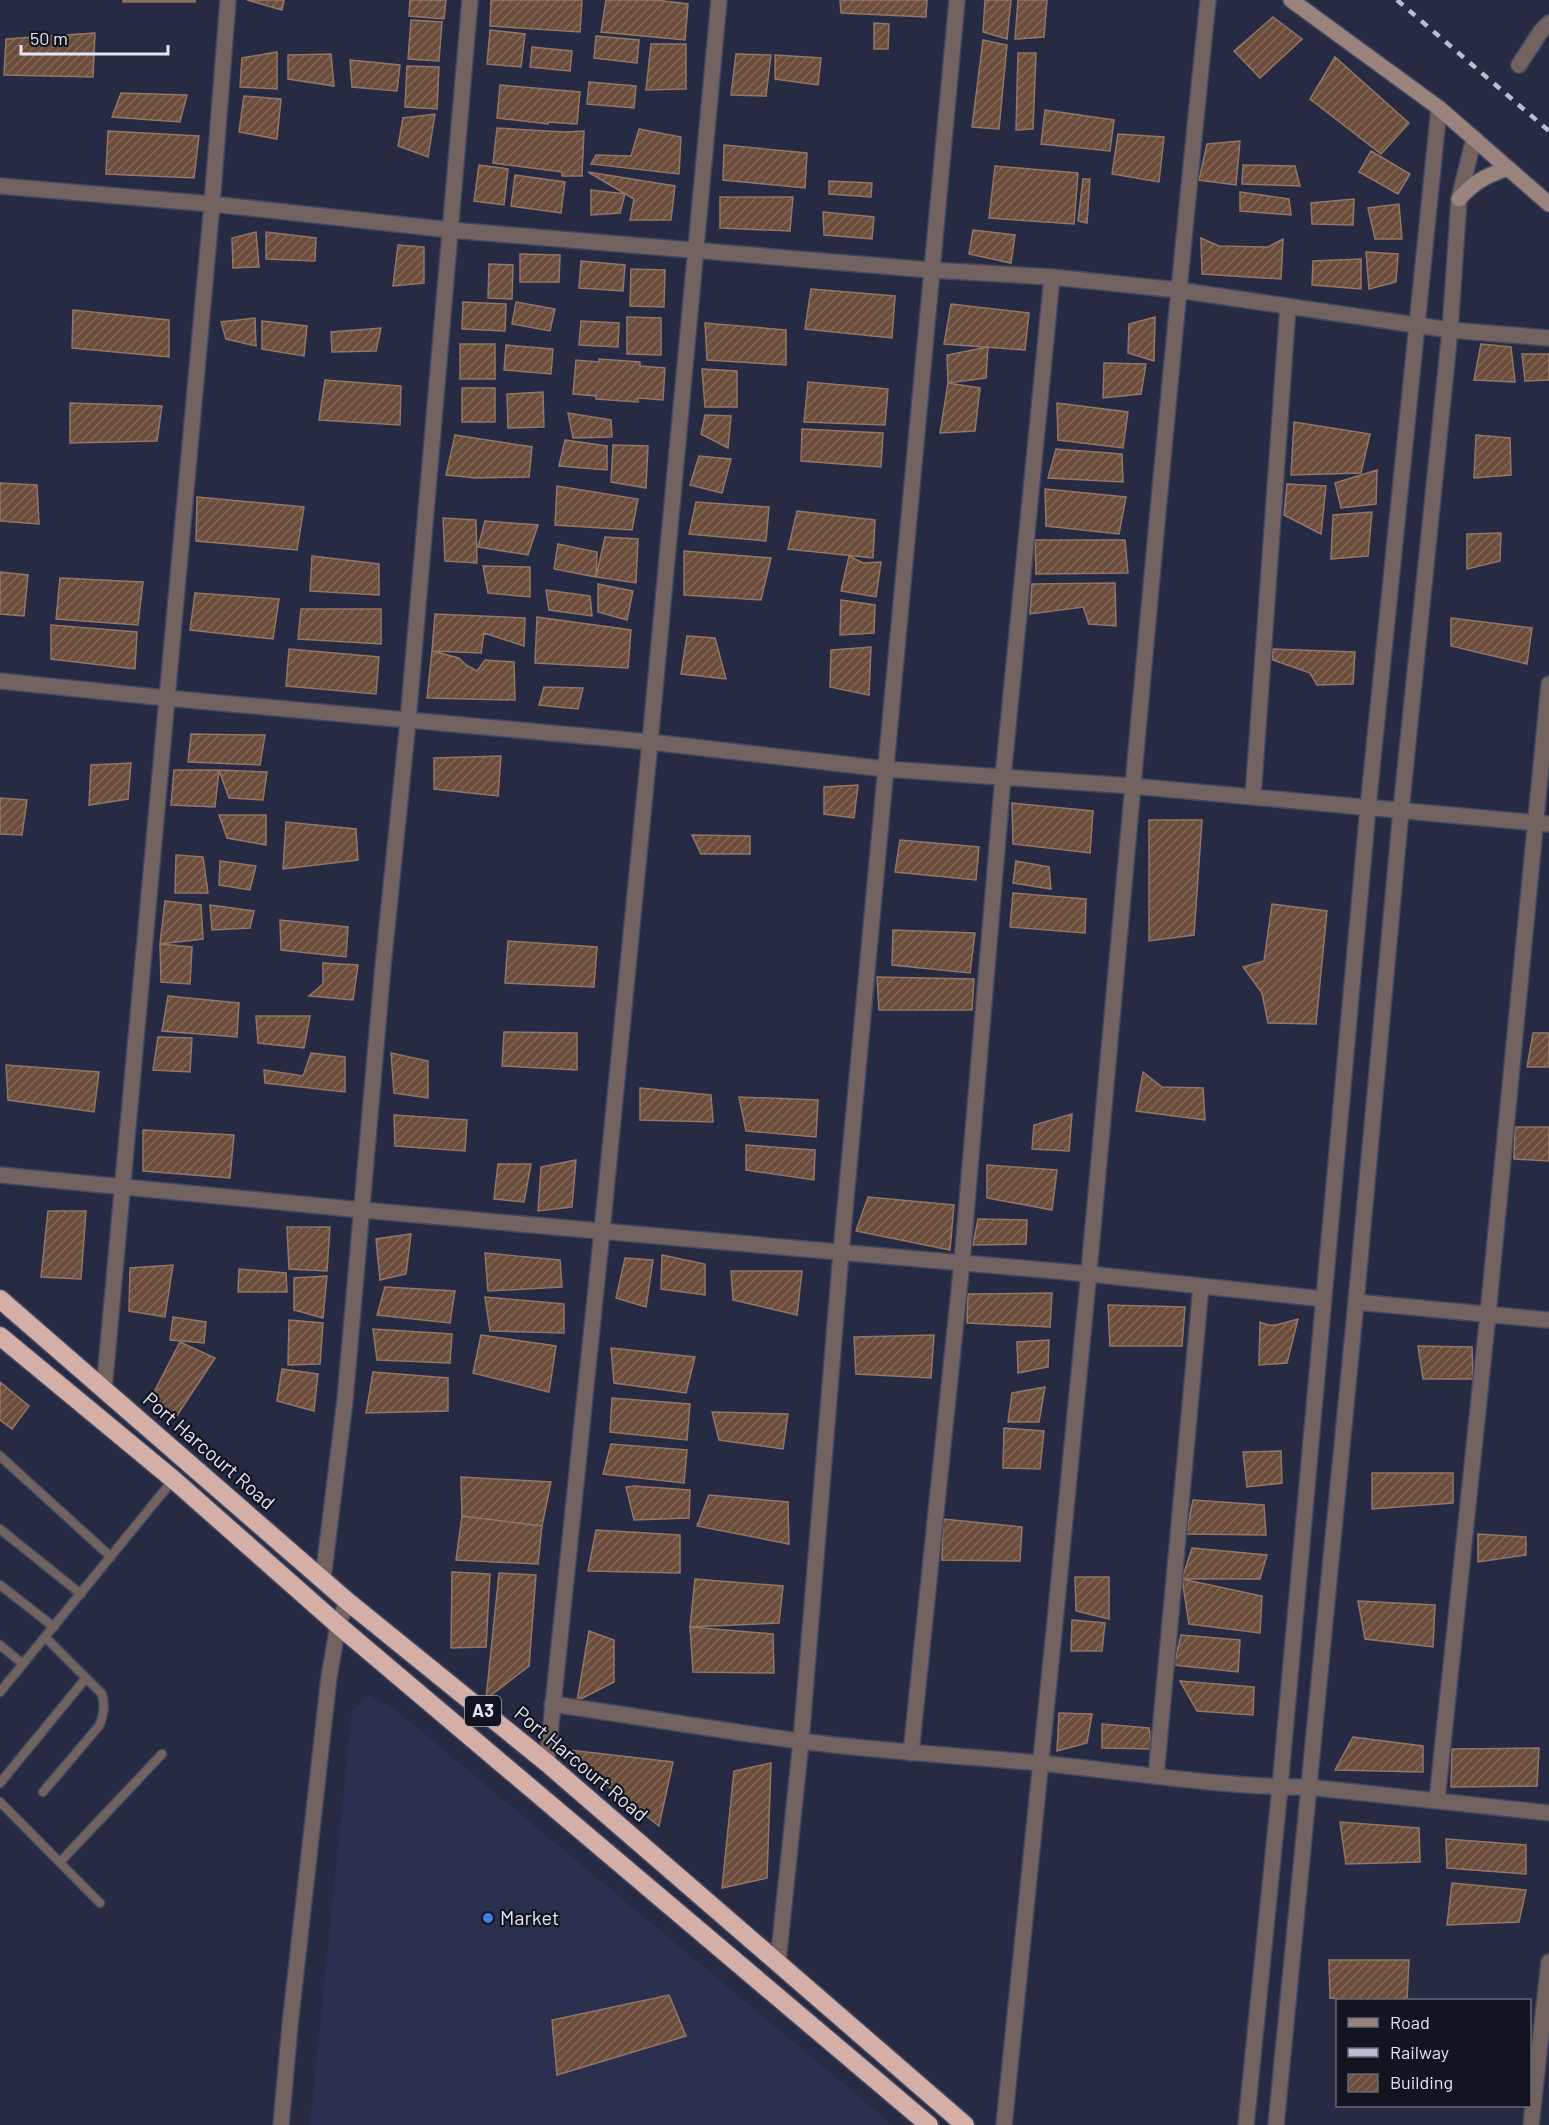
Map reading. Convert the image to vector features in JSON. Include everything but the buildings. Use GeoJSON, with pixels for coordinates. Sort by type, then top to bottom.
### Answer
{"type":"FeatureCollection","features":[{"type":"Feature","properties":{"kind":"highway","name":"Port Harcourt Road"},"geometry":{"type":"LineString","coordinates":[[0,1299],[347,1601],[547,1763],[965,2125]]}},
{"type":"Feature","properties":{"kind":"highway","name":"A3"},"geometry":{"type":"LineString","coordinates":[[0,1336],[174,1480],[338,1625],[929,2125]]}},
{"type":"Feature","properties":{"kind":"street"},"geometry":{"type":"LineString","coordinates":[[104,1390],[212,204],[228,0]]}},
{"type":"Feature","properties":{"kind":"street"},"geometry":{"type":"LineString","coordinates":[[323,1579],[345,1400],[383,966],[408,721],[470,0]]}},
{"type":"Feature","properties":{"kind":"street"},"geometry":{"type":"LineString","coordinates":[[547,1763],[650,742],[719,0]]}},
{"type":"Feature","properties":{"kind":"street"},"geometry":{"type":"LineString","coordinates":[[778,1962],[801,1741],[841,1252],[957,0]]}},
{"type":"Feature","properties":{"kind":"street"},"geometry":{"type":"LineString","coordinates":[[1004,2125],[1089,1274],[1178,290],[1208,0]]}},
{"type":"Feature","properties":{"kind":"street"},"geometry":{"type":"LineString","coordinates":[[1290,0],[1439,108],[1549,204]]}},
{"type":"Feature","properties":{"kind":"street"},"geometry":{"type":"LineString","coordinates":[[1519,65],[1541,31],[1549,23]]}},
{"type":"Feature","properties":{"kind":"street"},"geometry":{"type":"LineString","coordinates":[[1246,2125],[1280,1786],[1368,807],[1439,108]]}},
{"type":"Feature","properties":{"kind":"street"},"geometry":{"type":"LineString","coordinates":[[1275,2125],[1356,1302],[1401,810],[1450,330],[1459,199],[1474,138]]}},
{"type":"Feature","properties":{"kind":"street"},"geometry":{"type":"LineString","coordinates":[[1459,199],[1482,178],[1508,168]]}},
{"type":"Feature","properties":{"kind":"street"},"geometry":{"type":"LineString","coordinates":[[0,186],[212,204],[451,230],[931,270],[1052,277],[1178,290],[1450,330],[1549,338]]}},
{"type":"Feature","properties":{"kind":"street"},"geometry":{"type":"LineString","coordinates":[[911,1753],[963,1262],[1002,777],[1052,277]]}},
{"type":"Feature","properties":{"kind":"street"},"geometry":{"type":"LineString","coordinates":[[1253,797],[1288,306]]}},
{"type":"Feature","properties":{"kind":"street"},"geometry":{"type":"LineString","coordinates":[[0,681],[650,742],[886,770],[1132,786],[1543,824]]}},
{"type":"Feature","properties":{"kind":"street"},"geometry":{"type":"LineString","coordinates":[[1437,1800],[1543,824],[1549,684]]}},
{"type":"Feature","properties":{"kind":"street"},"geometry":{"type":"LineString","coordinates":[[0,1175],[362,1210],[963,1262],[1324,1299]]}},
{"type":"Feature","properties":{"kind":"street"},"geometry":{"type":"LineString","coordinates":[[1156,1776],[1201,1286]]}},
{"type":"Feature","properties":{"kind":"street"},"geometry":{"type":"LineString","coordinates":[[1356,1302],[1549,1320]]}},
{"type":"Feature","properties":{"kind":"street"},"geometry":{"type":"LineString","coordinates":[[281,2125],[328,1689],[338,1625],[347,1601]]}},
{"type":"Feature","properties":{"kind":"street"},"geometry":{"type":"LineString","coordinates":[[552,1704],[801,1741],[1156,1776],[1280,1786],[1308,1786],[1549,1813]]}},
{"type":"Feature","properties":{"kind":"street"},"geometry":{"type":"LineString","coordinates":[[1531,2125],[1549,1962]]}},
{"type":"Feature","properties":{"kind":"lane"},"geometry":{"type":"LineString","coordinates":[[0,1456],[111,1557]]}},
{"type":"Feature","properties":{"kind":"lane"},"geometry":{"type":"LineString","coordinates":[[0,1692],[174,1480]]}},
{"type":"Feature","properties":{"kind":"lane"},"geometry":{"type":"LineString","coordinates":[[0,1529],[81,1594]]}},
{"type":"Feature","properties":{"kind":"lane"},"geometry":{"type":"LineString","coordinates":[[0,1585],[54,1627]]}},
{"type":"Feature","properties":{"kind":"lane"},"geometry":{"type":"LineString","coordinates":[[43,1792],[99,1725],[104,1713],[102,1694],[45,1637]]}},
{"type":"Feature","properties":{"kind":"lane"},"geometry":{"type":"LineString","coordinates":[[0,1645],[23,1664]]}},
{"type":"Feature","properties":{"kind":"lane"},"geometry":{"type":"LineString","coordinates":[[0,1783],[86,1678]]}},
{"type":"Feature","properties":{"kind":"lane"},"geometry":{"type":"LineString","coordinates":[[60,1862],[162,1754]]}},
{"type":"Feature","properties":{"kind":"lane"},"geometry":{"type":"LineString","coordinates":[[0,1802],[100,1903]]}},
{"type":"Feature","properties":{"kind":"shaded area","name":"Market"},"geometry":{"type":"Polygon","coordinates":[[[369,1696],[392,1707],[893,2125],[310,2125],[352,1711],[369,1696]]]}},
{"type":"Feature","properties":{"kind":"railway"},"geometry":{"type":"LineString","coordinates":[[1397,0],[1549,131]]}},
{"type":"Feature","properties":{"kind":"place","name":"Market"},"geometry":{"type":"Point","coordinates":[488,1918]}}]}
